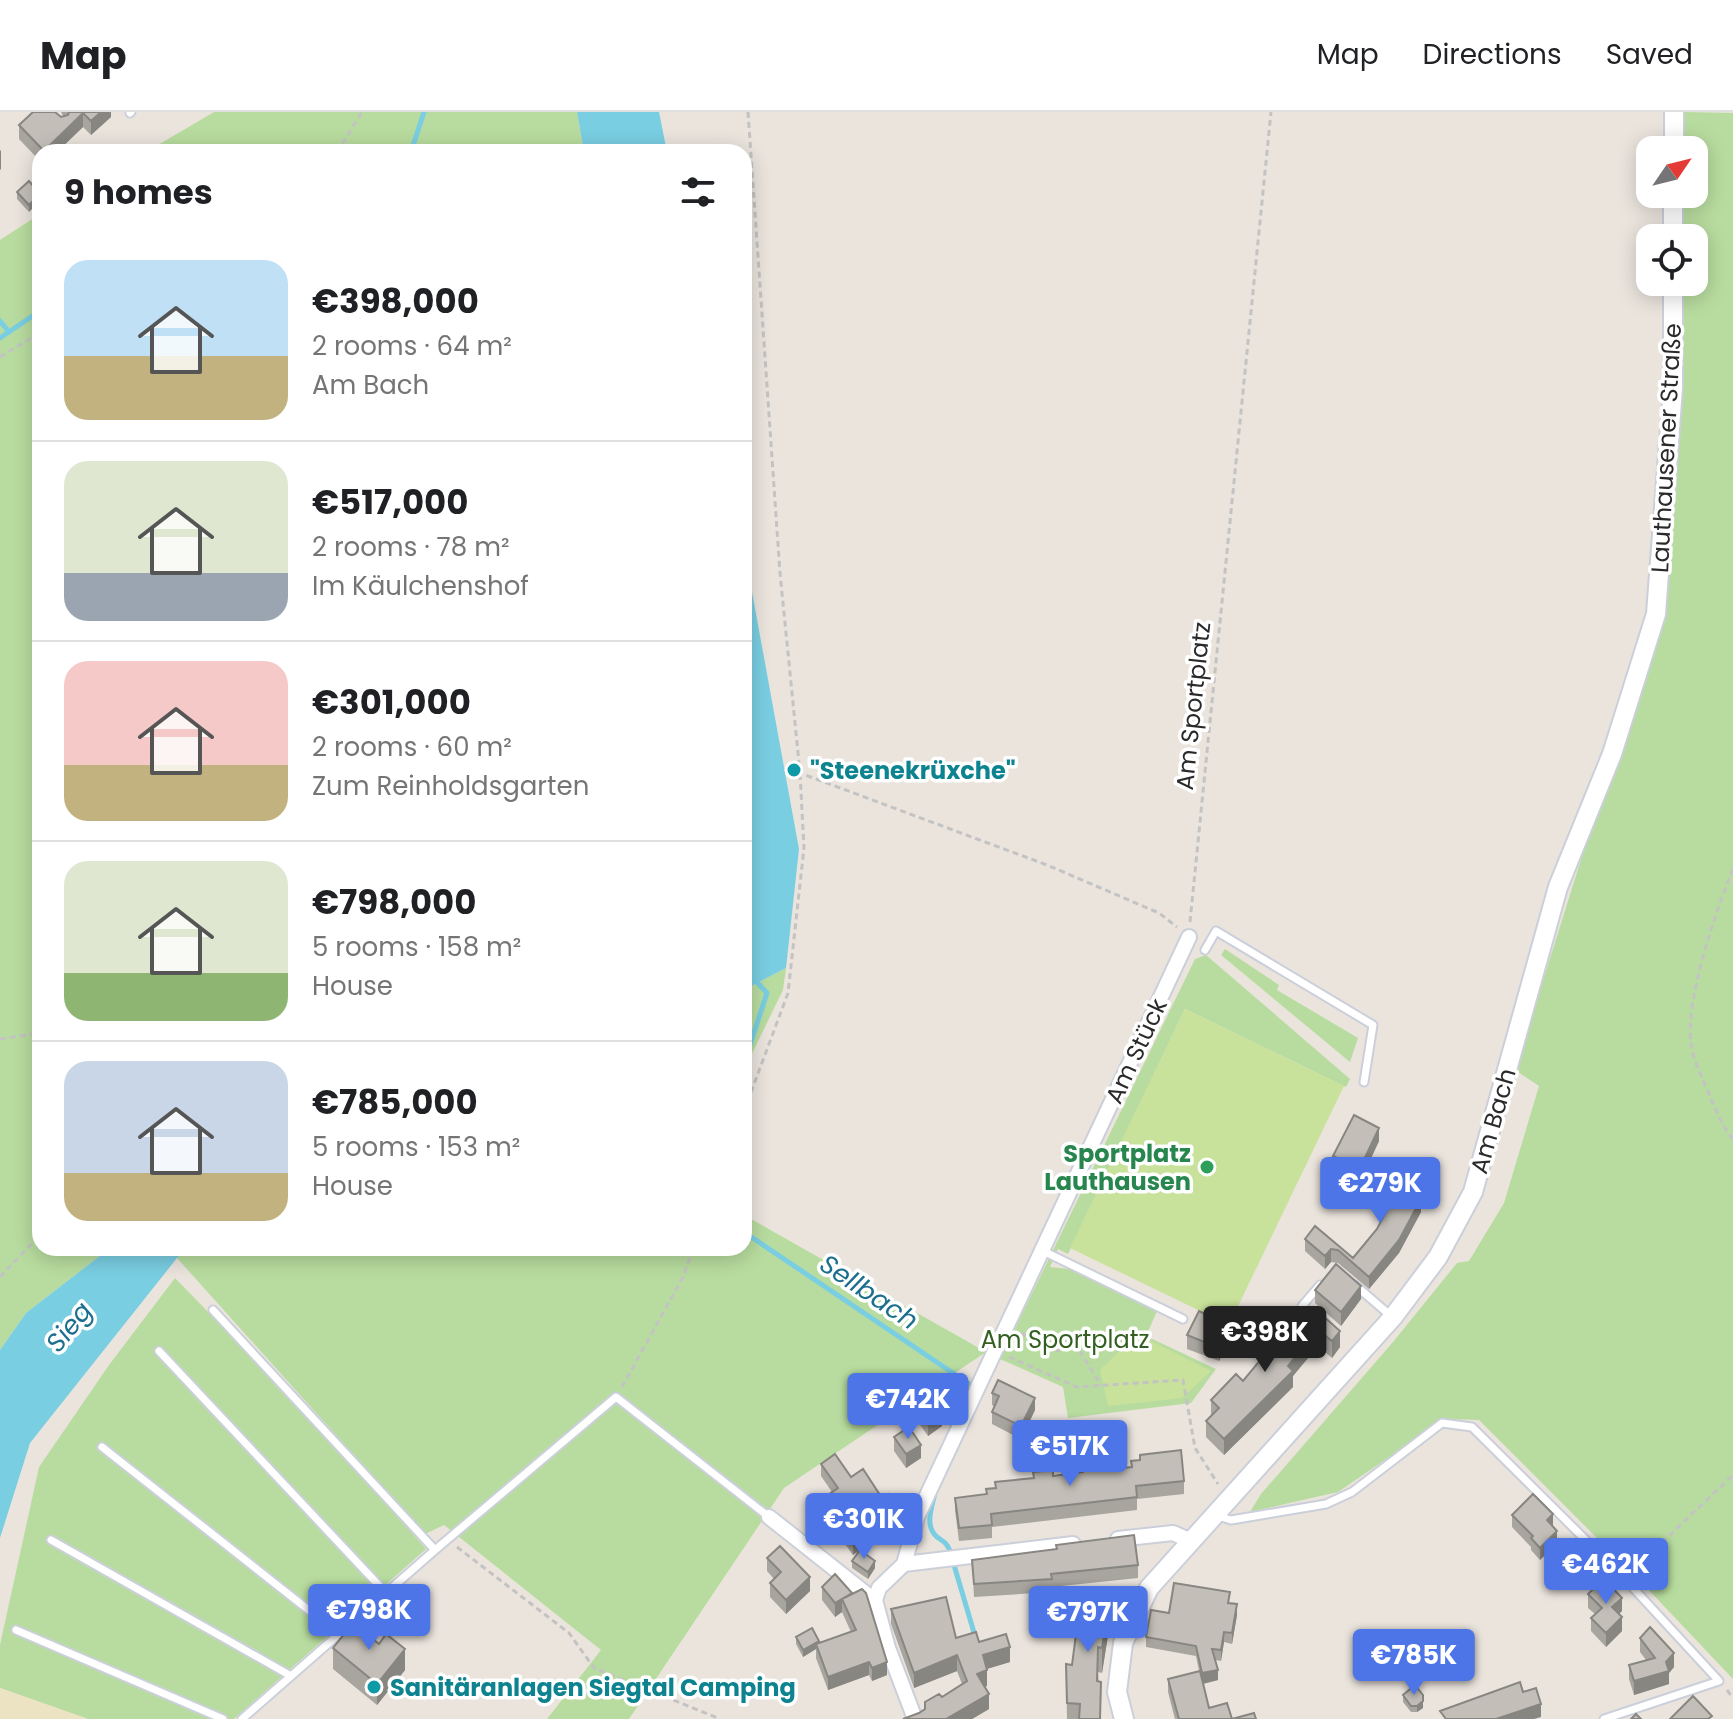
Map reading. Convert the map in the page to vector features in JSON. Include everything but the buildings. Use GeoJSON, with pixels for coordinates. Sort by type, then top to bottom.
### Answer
{"type":"FeatureCollection","features":[{"type":"Feature","properties":{"kind":"street"},"geometry":{"type":"LineString","coordinates":[[1674,112],[1674,136]]}},
{"type":"Feature","properties":{"kind":"street","name":"Lauthausener Straße"},"geometry":{"type":"LineString","coordinates":[[1656,614],[1673,388],[1673,296]]}},
{"type":"Feature","properties":{"kind":"street","name":"Am Bach"},"geometry":{"type":"LineString","coordinates":[[1124,1719],[1117,1692],[1123,1643],[1149,1588],[1393,1317],[1438,1257],[1473,1192],[1558,887],[1612,754],[1656,614]]}},
{"type":"Feature","properties":{"kind":"street","name":"Am Stück"},"geometry":{"type":"LineString","coordinates":[[904,1564],[917,1517],[1189,937]]}},
{"type":"Feature","properties":{"kind":"street"},"geometry":{"type":"LineString","coordinates":[[769,1517],[875,1600]]}},
{"type":"Feature","properties":{"kind":"street"},"geometry":{"type":"LineString","coordinates":[[915,1719],[888,1648],[875,1600],[879,1588],[904,1564],[1173,1533],[1191,1541]]}},
{"type":"Feature","properties":{"kind":"lane"},"geometry":{"type":"LineString","coordinates":[[1205,950],[1216,931],[1373,1025],[1364,1082]]}},
{"type":"Feature","properties":{"kind":"lane"},"geometry":{"type":"LineString","coordinates":[[1041,1250],[1183,1319]]}},
{"type":"Feature","properties":{"kind":"lane"},"geometry":{"type":"LineString","coordinates":[[1302,1306],[1326,1278]]}},
{"type":"Feature","properties":{"kind":"lane"},"geometry":{"type":"LineString","coordinates":[[1346,1278],[1393,1317]]}},
{"type":"Feature","properties":{"kind":"lane"},"geometry":{"type":"LineString","coordinates":[[213,1310],[435,1550]]}},
{"type":"Feature","properties":{"kind":"lane"},"geometry":{"type":"LineString","coordinates":[[159,1351],[386,1593]]}},
{"type":"Feature","properties":{"kind":"lane"},"geometry":{"type":"LineString","coordinates":[[242,1719],[616,1397],[769,1517]]}},
{"type":"Feature","properties":{"kind":"lane"},"geometry":{"type":"LineString","coordinates":[[1214,1515],[1231,1520],[1326,1504],[1352,1492],[1442,1423],[1472,1427],[1624,1578],[1719,1681],[1604,1719]]}},
{"type":"Feature","properties":{"kind":"lane"},"geometry":{"type":"LineString","coordinates":[[102,1447],[339,1634]]}},
{"type":"Feature","properties":{"kind":"lane"},"geometry":{"type":"LineString","coordinates":[[51,1540],[291,1676]]}},
{"type":"Feature","properties":{"kind":"lane"},"geometry":{"type":"LineString","coordinates":[[16,1630],[223,1719]]}},
{"type":"Feature","properties":{"kind":"path"},"geometry":{"type":"LineString","coordinates":[[342,144],[362,112]]}},
{"type":"Feature","properties":{"kind":"path"},"geometry":{"type":"LineString","coordinates":[[748,112],[750,144]]}},
{"type":"Feature","properties":{"kind":"path","name":"Am Sportplatz"},"geometry":{"type":"LineString","coordinates":[[1189,937],[1271,112]]}},
{"type":"Feature","properties":{"kind":"path"},"geometry":{"type":"LineString","coordinates":[[752,170],[780,573],[800,773],[804,848],[788,993],[752,1090]]}},
{"type":"Feature","properties":{"kind":"path"},"geometry":{"type":"LineString","coordinates":[[0,357],[32,338]]}},
{"type":"Feature","properties":{"kind":"path"},"geometry":{"type":"LineString","coordinates":[[800,773],[1047,865],[1159,913],[1189,937]]}},
{"type":"Feature","properties":{"kind":"path"},"geometry":{"type":"LineString","coordinates":[[1733,869],[1722,894],[1692,1003],[1691,1044],[1726,1132],[1733,1139]]}},
{"type":"Feature","properties":{"kind":"path"},"geometry":{"type":"LineString","coordinates":[[0,1039],[32,1034]]}},
{"type":"Feature","properties":{"kind":"path"},"geometry":{"type":"LineString","coordinates":[[0,1277],[32,1243]]}},
{"type":"Feature","properties":{"kind":"path"},"geometry":{"type":"LineString","coordinates":[[616,1397],[683,1277],[690,1256]]}},
{"type":"Feature","properties":{"kind":"path"},"geometry":{"type":"LineString","coordinates":[[1006,1326],[1057,1351],[1084,1336]]}},
{"type":"Feature","properties":{"kind":"path"},"geometry":{"type":"LineString","coordinates":[[1074,1342],[1101,1385]]}},
{"type":"Feature","properties":{"kind":"path"},"geometry":{"type":"LineString","coordinates":[[995,1351],[1077,1387],[1183,1380],[1195,1448],[1228,1499]]}},
{"type":"Feature","properties":{"kind":"path"},"geometry":{"type":"LineString","coordinates":[[1624,1578],[1733,1475]]}},
{"type":"Feature","properties":{"kind":"path"},"geometry":{"type":"LineString","coordinates":[[448,1540],[569,1633],[594,1668],[720,1719]]}},
{"type":"Feature","properties":{"kind":"green space"},"geometry":{"type":"Polygon","coordinates":[[[214,112],[577,112],[583,144],[160,144],[214,112]]]}},
{"type":"Feature","properties":{"kind":"green space"},"geometry":{"type":"Polygon","coordinates":[[[1685,112],[1733,113],[1733,1679],[1479,1420],[1445,1419],[1338,1492],[1250,1512],[1261,1494],[1457,1263],[1469,1261],[1504,1203],[1539,1086],[1515,1070],[1658,614],[1677,296],[1708,296],[1708,224],[1681,224],[1682,208],[1708,208],[1708,136],[1683,136],[1685,112]]]}},
{"type":"Feature","properties":{"kind":"green space"},"geometry":{"type":"Polygon","coordinates":[[[32,219],[32,1256],[100,1256],[26,1313],[0,1350],[0,240],[32,219]]]}},
{"type":"Feature","properties":{"kind":"green space"},"geometry":{"type":"Polygon","coordinates":[[[1225,949],[1279,985],[1277,990],[1358,1038],[1350,1062],[1221,955],[1225,949]]]}},
{"type":"Feature","properties":{"kind":"green space"},"geometry":{"type":"Polygon","coordinates":[[[1206,955],[1350,1079],[1346,1087],[1185,1009],[1068,1254],[1058,1249],[1050,1267],[1070,1269],[1157,1311],[1146,1336],[1216,1369],[1191,1403],[1068,1418],[1063,1387],[1000,1359],[1195,959],[1206,955]]]}},
{"type":"Feature","properties":{"kind":"green space"},"geometry":{"type":"Polygon","coordinates":[[[786,968],[783,990],[752,1054],[752,986],[786,968]]]}},
{"type":"Feature","properties":{"kind":"green space","name":"Sportplatz Lauthausen"},"geometry":{"type":"Polygon","coordinates":[[[1185,1009],[1344,1086],[1229,1325],[1070,1248],[1185,1009]]]}},
{"type":"Feature","properties":{"kind":"green space"},"geometry":{"type":"Polygon","coordinates":[[[752,1220],[986,1352],[784,1488],[629,1719],[547,1719],[601,1650],[444,1525],[425,1534],[177,1258],[752,1256],[752,1220]]]}},
{"type":"Feature","properties":{"kind":"green space"},"geometry":{"type":"Polygon","coordinates":[[[175,1278],[288,1394],[426,1549],[234,1719],[88,1719],[0,1688],[0,1645],[39,1467],[109,1365],[175,1278]]]}},
{"type":"Feature","properties":{"kind":"green space"},"geometry":{"type":"Polygon","coordinates":[[[1137,1334],[1211,1371],[1182,1398],[1108,1406],[1100,1370],[1137,1334]]]}},
{"type":"Feature","properties":{"kind":"sand"},"geometry":{"type":"Polygon","coordinates":[[[0,1688],[88,1719],[0,1719],[0,1688]]]}},
{"type":"Feature","properties":{"kind":"water"},"geometry":{"type":"Polygon","coordinates":[[[577,112],[659,112],[665,144],[583,144],[577,112]]]}},
{"type":"Feature","properties":{"kind":"water"},"geometry":{"type":"Polygon","coordinates":[[[752,592],[799,849],[786,968],[752,986],[752,592]]]}},
{"type":"Feature","properties":{"kind":"water","name":"Sieg"},"geometry":{"type":"Polygon","coordinates":[[[100,1256],[179,1256],[30,1443],[0,1538],[0,1350],[26,1313],[100,1256]]]}},
{"type":"Feature","properties":{"kind":"waterway"},"geometry":{"type":"LineString","coordinates":[[414,144],[424,112]]}},
{"type":"Feature","properties":{"kind":"waterway"},"geometry":{"type":"LineString","coordinates":[[0,338],[32,316]]}},
{"type":"Feature","properties":{"kind":"waterway"},"geometry":{"type":"LineString","coordinates":[[0,321],[9,332]]}},
{"type":"Feature","properties":{"kind":"waterway","name":"Sellbach"},"geometry":{"type":"LineString","coordinates":[[752,1039],[767,993],[755,980]]}},
{"type":"Feature","properties":{"kind":"waterway","name":"Sellbach"},"geometry":{"type":"LineString","coordinates":[[752,1237],[972,1386]]}},
{"type":"Feature","properties":{"kind":"waterway","name":"Sellbach"},"geometry":{"type":"LineString","coordinates":[[935,1493],[931,1527],[950,1551]]}},
{"type":"Feature","properties":{"kind":"waterway","name":"Sellbach"},"geometry":{"type":"LineString","coordinates":[[954,1565],[975,1636]]}},
{"type":"Feature","properties":{"kind":"place","name":"\"Steenekrüxche\""},"geometry":{"type":"Point","coordinates":[794,770]}},
{"type":"Feature","properties":{"kind":"place","name":"Sportplatz Lauthausen"},"geometry":{"type":"Point","coordinates":[1207,1167]}},
{"type":"Feature","properties":{"kind":"place","name":"Sanitäranlagen Siegtal Camping"},"geometry":{"type":"Point","coordinates":[374,1687]}}]}
